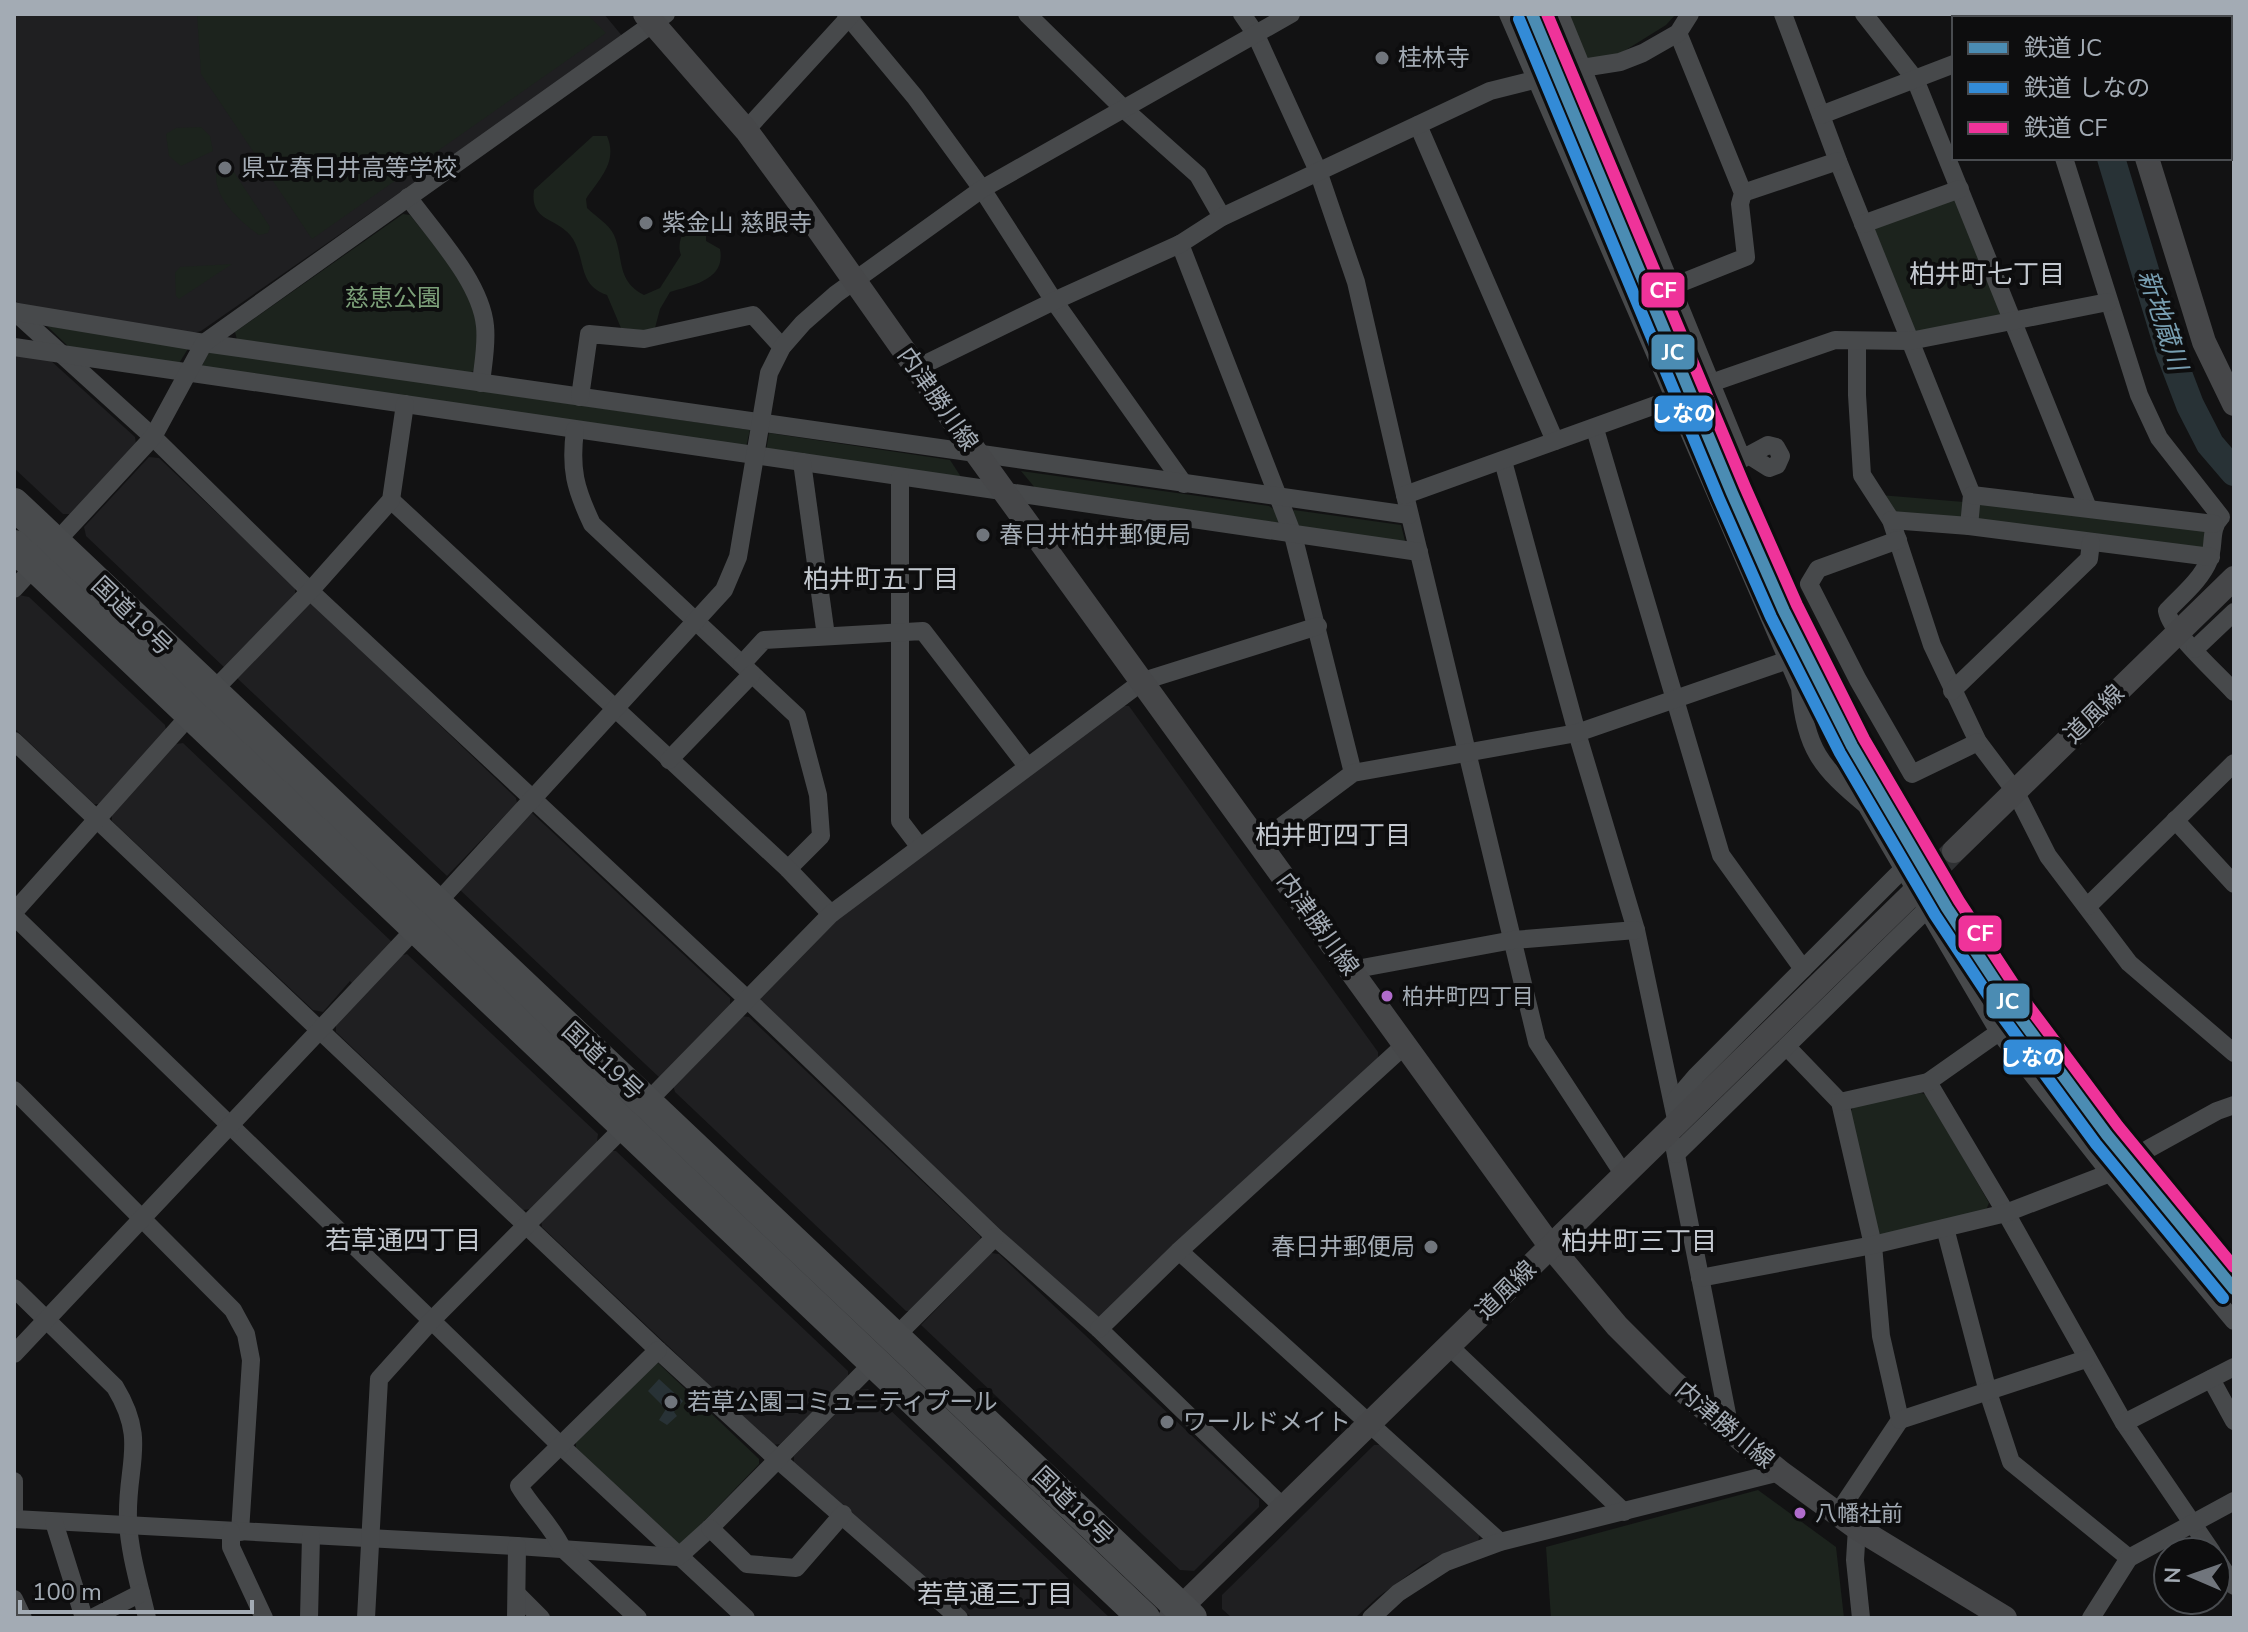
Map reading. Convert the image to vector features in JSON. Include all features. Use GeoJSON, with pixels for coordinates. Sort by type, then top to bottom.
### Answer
{"type":"FeatureCollection","features":[{"type":"Feature","properties":{"kind":"highway","name":"国道19号"},"geometry":{"type":"LineString","coordinates":[[14,504],[30,561],[201,703],[427,915],[647,1102],[1181,1615]]}},
{"type":"Feature","properties":{"kind":"highway","name":"国道19号"},"geometry":{"type":"LineString","coordinates":[[427,915],[625,1126],[1144,1618]]}},
{"type":"Feature","properties":{"kind":"main road","name":"内津勝川線"},"geometry":{"type":"LineString","coordinates":[[655,17],[746,130],[1551,1247],[1617,1326],[1673,1382],[1780,1472],[1847,1521],[2005,1618]]}},
{"type":"Feature","properties":{"kind":"main road"},"geometry":{"type":"LineString","coordinates":[[2148,160],[2204,342],[2234,404]]}},
{"type":"Feature","properties":{"kind":"main road","name":"道風線"},"geometry":{"type":"LineString","coordinates":[[1954,851],[2234,578]]}},
{"type":"Feature","properties":{"kind":"main road","name":"道風線"},"geometry":{"type":"LineString","coordinates":[[1181,1615],[1284,1508],[1624,1175],[1919,901]]}},
{"type":"Feature","properties":{"kind":"street"},"geometry":{"type":"LineString","coordinates":[[1027,14],[1124,109],[1198,175],[1222,217]]}},
{"type":"Feature","properties":{"kind":"street"},"geometry":{"type":"LineString","coordinates":[[1242,14],[1255,33],[1318,171],[1356,282],[1409,515],[1537,1042],[1624,1175]]}},
{"type":"Feature","properties":{"kind":"street"},"geometry":{"type":"LineString","coordinates":[[14,1354],[321,1030],[724,590],[738,557],[769,373],[782,347],[803,323],[853,280],[982,189],[1291,14]]}},
{"type":"Feature","properties":{"kind":"street"},"geometry":{"type":"LineString","coordinates":[[1508,14],[1800,688],[1805,727],[1812,746],[1836,779],[1866,805],[1919,901],[1999,1032],[2110,1173],[2234,1321]]}},
{"type":"Feature","properties":{"kind":"street"},"geometry":{"type":"LineString","coordinates":[[1560,14],[1742,459],[1750,456]]}},
{"type":"Feature","properties":{"kind":"street"},"geometry":{"type":"LineString","coordinates":[[917,368],[1180,244],[1222,217],[1490,91],[1582,68],[1620,62],[1678,33],[1690,14]]}},
{"type":"Feature","properties":{"kind":"street"},"geometry":{"type":"LineString","coordinates":[[1783,14],[1838,161],[1972,495],[1969,526]]}},
{"type":"Feature","properties":{"kind":"street"},"geometry":{"type":"LineString","coordinates":[[1864,14],[1915,79],[2088,508]]}},
{"type":"Feature","properties":{"kind":"street"},"geometry":{"type":"LineString","coordinates":[[746,130],[849,15],[915,97],[982,189],[1054,301],[1184,484]]}},
{"type":"Feature","properties":{"kind":"street"},"geometry":{"type":"LineString","coordinates":[[30,561],[153,437],[204,343],[655,17]]}},
{"type":"Feature","properties":{"kind":"street"},"geometry":{"type":"LineString","coordinates":[[1671,287],[1746,257],[1740,204],[1743,193],[1678,33]]}},
{"type":"Feature","properties":{"kind":"street"},"geometry":{"type":"LineString","coordinates":[[1821,115],[1952,65]]}},
{"type":"Feature","properties":{"kind":"street"},"geometry":{"type":"LineString","coordinates":[[1418,125],[1555,441]]}},
{"type":"Feature","properties":{"kind":"street"},"geometry":{"type":"LineString","coordinates":[[2065,160],[2139,395],[2159,438],[2221,517],[2214,524],[2211,557],[2202,573],[2167,611],[2177,632],[2234,692]]}},
{"type":"Feature","properties":{"kind":"street"},"geometry":{"type":"LineString","coordinates":[[1743,193],[1838,161]]}},
{"type":"Feature","properties":{"kind":"street"},"geometry":{"type":"LineString","coordinates":[[1863,224],[1960,189]]}},
{"type":"Feature","properties":{"kind":"street"},"geometry":{"type":"LineString","coordinates":[[408,197],[460,268],[480,305],[485,325],[481,383]]}},
{"type":"Feature","properties":{"kind":"street"},"geometry":{"type":"LineString","coordinates":[[1180,244],[1293,535],[1353,773]]}},
{"type":"Feature","properties":{"kind":"street"},"geometry":{"type":"LineString","coordinates":[[1711,383],[1835,340],[1910,341],[2108,302]]}},
{"type":"Feature","properties":{"kind":"street"},"geometry":{"type":"LineString","coordinates":[[14,312],[204,343],[580,397],[758,440],[802,462],[1419,552]]}},
{"type":"Feature","properties":{"kind":"street"},"geometry":{"type":"LineString","coordinates":[[14,312],[153,437],[310,591],[746,998],[995,1237],[1099,1329],[1284,1508]]}},
{"type":"Feature","properties":{"kind":"street"},"geometry":{"type":"LineString","coordinates":[[580,397],[589,334],[644,339],[753,315],[782,347]]}},
{"type":"Feature","properties":{"kind":"street"},"geometry":{"type":"LineString","coordinates":[[1857,342],[1862,475],[1891,520],[1932,645],[1978,742],[2015,791],[2048,856],[2129,963],[2234,1053]]}},
{"type":"Feature","properties":{"kind":"street"},"geometry":{"type":"LineString","coordinates":[[14,347],[575,430],[977,454],[1409,515]]}},
{"type":"Feature","properties":{"kind":"street"},"geometry":{"type":"LineString","coordinates":[[1405,495],[1675,398]]}},
{"type":"Feature","properties":{"kind":"street"},"geometry":{"type":"LineString","coordinates":[[405,404],[391,500],[310,591],[201,703],[14,914],[560,1445],[746,1618]]}},
{"type":"Feature","properties":{"kind":"street"},"geometry":{"type":"LineString","coordinates":[[1595,429],[1721,855],[1803,969]]}},
{"type":"Feature","properties":{"kind":"street"},"geometry":{"type":"LineString","coordinates":[[575,430],[571,460],[577,492],[592,524],[797,716],[818,795],[821,836],[788,869]]}},
{"type":"Feature","properties":{"kind":"street"},"geometry":{"type":"LineString","coordinates":[[1503,461],[1577,733],[1636,930],[1730,1429]]}},
{"type":"Feature","properties":{"kind":"street"},"geometry":{"type":"LineString","coordinates":[[802,462],[826,636]]}},
{"type":"Feature","properties":{"kind":"street"},"geometry":{"type":"LineString","coordinates":[[900,477],[900,821],[919,846]]}},
{"type":"Feature","properties":{"kind":"street"},"geometry":{"type":"LineString","coordinates":[[1972,495],[2214,524]]}},
{"type":"Feature","properties":{"kind":"street"},"geometry":{"type":"LineString","coordinates":[[391,500],[788,869],[831,914]]}},
{"type":"Feature","properties":{"kind":"street"},"geometry":{"type":"LineString","coordinates":[[1891,520],[1969,526],[2211,557]]}},
{"type":"Feature","properties":{"kind":"street"},"geometry":{"type":"LineString","coordinates":[[1898,540],[1818,569],[1809,584],[1858,680],[1912,774],[1978,742]]}},
{"type":"Feature","properties":{"kind":"street"},"geometry":{"type":"LineString","coordinates":[[1952,691],[2089,559],[2091,542]]}},
{"type":"Feature","properties":{"kind":"street"},"geometry":{"type":"LineString","coordinates":[[2195,649],[2234,612]]}},
{"type":"Feature","properties":{"kind":"street"},"geometry":{"type":"LineString","coordinates":[[647,1102],[831,914],[1143,681],[1318,626]]}},
{"type":"Feature","properties":{"kind":"street"},"geometry":{"type":"LineString","coordinates":[[669,760],[747,669],[764,640],[923,631],[1027,766]]}},
{"type":"Feature","properties":{"kind":"street"},"geometry":{"type":"LineString","coordinates":[[1258,839],[1278,829],[1353,773],[1577,733],[1788,660]]}},
{"type":"Feature","properties":{"kind":"street"},"geometry":{"type":"LineString","coordinates":[[14,741],[658,1350],[959,1618]]}},
{"type":"Feature","properties":{"kind":"street"},"geometry":{"type":"LineString","coordinates":[[2088,906],[2234,763]]}},
{"type":"Feature","properties":{"kind":"street"},"geometry":{"type":"LineString","coordinates":[[2175,820],[2234,884]]}},
{"type":"Feature","properties":{"kind":"street"},"geometry":{"type":"LineString","coordinates":[[1674,1128],[1696,1076],[1903,869]]}},
{"type":"Feature","properties":{"kind":"street"},"geometry":{"type":"LineString","coordinates":[[1674,1128],[1787,1047],[1919,901]]}},
{"type":"Feature","properties":{"kind":"street"},"geometry":{"type":"LineString","coordinates":[[1351,970],[1513,940],[1636,930]]}},
{"type":"Feature","properties":{"kind":"street"},"geometry":{"type":"LineString","coordinates":[[1840,1102],[1928,1082],[1999,1032]]}},
{"type":"Feature","properties":{"kind":"street"},"geometry":{"type":"LineString","coordinates":[[1099,1329],[1179,1251],[1406,1044]]}},
{"type":"Feature","properties":{"kind":"street"},"geometry":{"type":"LineString","coordinates":[[1787,1047],[1840,1102],[1873,1245],[1881,1336],[1900,1420],[1847,1521],[1861,1618]]}},
{"type":"Feature","properties":{"kind":"street"},"geometry":{"type":"LineString","coordinates":[[1928,1082],[2124,1423],[2201,1536]]}},
{"type":"Feature","properties":{"kind":"street"},"geometry":{"type":"LineString","coordinates":[[14,1090],[233,1310],[246,1334],[251,1360],[236,1532],[231,1547],[264,1618]]}},
{"type":"Feature","properties":{"kind":"street"},"geometry":{"type":"LineString","coordinates":[[1700,1278],[1873,1245],[2006,1213],[2110,1173],[2176,1133],[2234,1105]]}},
{"type":"Feature","properties":{"kind":"street"},"geometry":{"type":"LineString","coordinates":[[366,1618],[379,1379],[432,1320],[625,1126]]}},
{"type":"Feature","properties":{"kind":"street"},"geometry":{"type":"LineString","coordinates":[[1945,1228],[1988,1392],[2011,1462],[2129,1558]]}},
{"type":"Feature","properties":{"kind":"street"},"geometry":{"type":"LineString","coordinates":[[895,1337],[995,1237]]}},
{"type":"Feature","properties":{"kind":"street"},"geometry":{"type":"LineString","coordinates":[[1179,1251],[1500,1542]]}},
{"type":"Feature","properties":{"kind":"street"},"geometry":{"type":"LineString","coordinates":[[14,1288],[115,1387],[125,1403],[132,1421],[135,1444],[128,1525],[147,1618]]}},
{"type":"Feature","properties":{"kind":"street"},"geometry":{"type":"LineString","coordinates":[[1449,1346],[1624,1512]]}},
{"type":"Feature","properties":{"kind":"street"},"geometry":{"type":"LineString","coordinates":[[638,1618],[562,1548],[556,1535],[533,1509],[519,1486],[658,1350]]}},
{"type":"Feature","properties":{"kind":"street"},"geometry":{"type":"LineString","coordinates":[[1900,1420],[2086,1359]]}},
{"type":"Feature","properties":{"kind":"street"},"geometry":{"type":"LineString","coordinates":[[14,1481],[14,1519],[678,1557],[873,1363]]}},
{"type":"Feature","properties":{"kind":"street"},"geometry":{"type":"LineString","coordinates":[[2124,1423],[2234,1367]]}},
{"type":"Feature","properties":{"kind":"street"},"geometry":{"type":"LineString","coordinates":[[2211,1379],[2234,1421]]}},
{"type":"Feature","properties":{"kind":"street"},"geometry":{"type":"LineString","coordinates":[[1371,1618],[1398,1593],[1446,1562],[1500,1542],[1780,1472]]}},
{"type":"Feature","properties":{"kind":"street"},"geometry":{"type":"LineString","coordinates":[[2091,1618],[2129,1558],[2234,1501]]}},
{"type":"Feature","properties":{"kind":"street"},"geometry":{"type":"LineString","coordinates":[[710,1528],[747,1564],[796,1568],[843,1514]]}},
{"type":"Feature","properties":{"kind":"street"},"geometry":{"type":"LineString","coordinates":[[54,1522],[84,1618]]}},
{"type":"Feature","properties":{"kind":"street"},"geometry":{"type":"LineString","coordinates":[[309,1618],[311,1536]]}},
{"type":"Feature","properties":{"kind":"street"},"geometry":{"type":"LineString","coordinates":[[516,1618],[517,1546]]}},
{"type":"Feature","properties":{"kind":"street"},"geometry":{"type":"LineString","coordinates":[[92,1618],[141,1593]]}},
{"type":"Feature","properties":{"kind":"street"},"geometry":{"type":"LineString","coordinates":[[517,1594],[541,1618]]}},
{"type":"Feature","properties":{"kind":"street"},"geometry":{"type":"LineString","coordinates":[[14,1599],[23,1618]]}},
{"type":"Feature","properties":{"kind":"shaded area","name":"県立春日井高等学校"},"geometry":{"type":"Polygon","coordinates":[[[14,14],[604,14],[623,37],[194,333],[24,309],[14,299],[14,14]]]}},
{"type":"Feature","properties":{"kind":"shaded area"},"geometry":{"type":"Polygon","coordinates":[[[2105,14],[2234,14],[2234,53],[2232,16],[2105,14]]]}},
{"type":"Feature","properties":{"kind":"shaded area"},"geometry":{"type":"Polygon","coordinates":[[[14,355],[50,360],[135,437],[136,444],[71,514],[63,514],[14,468],[14,355]]]}},
{"type":"Feature","properties":{"kind":"shaded area"},"geometry":{"type":"Polygon","coordinates":[[[149,457],[159,458],[295,587],[295,594],[226,669],[86,536],[84,527],[149,457]]]}},
{"type":"Feature","properties":{"kind":"shaded area"},"geometry":{"type":"Polygon","coordinates":[[[19,595],[29,597],[165,725],[167,734],[102,804],[94,804],[14,728],[14,600],[19,595]]]}},
{"type":"Feature","properties":{"kind":"shaded area"},"geometry":{"type":"Polygon","coordinates":[[[312,603],[516,798],[517,803],[447,876],[238,679],[237,674],[304,604],[312,603]]]}},
{"type":"Feature","properties":{"kind":"shaded area"},"geometry":{"type":"Polygon","coordinates":[[[1121,706],[1129,706],[1378,1052],[1378,1060],[1103,1319],[1094,1318],[761,1004],[761,995],[837,918],[1121,706]]]}},
{"type":"Feature","properties":{"kind":"shaded area"},"geometry":{"type":"Polygon","coordinates":[[[183,743],[392,942],[353,984],[350,981],[323,1012],[313,1010],[112,821],[112,813],[176,744],[183,743]]]}},
{"type":"Feature","properties":{"kind":"shaded area"},"geometry":{"type":"Polygon","coordinates":[[[532,813],[730,998],[730,1006],[661,1079],[459,889],[532,813]]]}},
{"type":"Feature","properties":{"kind":"shaded area"},"geometry":{"type":"Polygon","coordinates":[[[407,954],[598,1134],[597,1142],[532,1209],[523,1210],[336,1032],[336,1024],[399,956],[407,954]]]}},
{"type":"Feature","properties":{"kind":"shaded area"},"geometry":{"type":"Polygon","coordinates":[[[741,1016],[749,1017],[980,1236],[981,1244],[914,1311],[906,1311],[675,1092],[673,1085],[741,1016]]]}},
{"type":"Feature","properties":{"kind":"shaded area"},"geometry":{"type":"Polygon","coordinates":[[[609,1151],[616,1151],[848,1371],[848,1376],[780,1444],[773,1445],[542,1227],[541,1219],[609,1151]]]}},
{"type":"Feature","properties":{"kind":"shaded area"},"geometry":{"type":"Polygon","coordinates":[[[991,1253],[999,1254],[1259,1499],[1259,1507],[1194,1571],[1180,1570],[921,1325],[991,1253]]]}},
{"type":"Feature","properties":{"kind":"shaded area","name":"若草公園コミュニティプール"},"geometry":{"type":"Polygon","coordinates":[[[659,1379],[683,1401],[674,1412],[677,1416],[667,1425],[659,1420],[666,1409],[648,1391],[659,1379]]]}},
{"type":"Feature","properties":{"kind":"shaded area"},"geometry":{"type":"Polygon","coordinates":[[[868,1389],[1110,1618],[972,1618],[794,1463],[794,1456],[859,1390],[868,1389]]]}},
{"type":"Feature","properties":{"kind":"shaded area"},"geometry":{"type":"Polygon","coordinates":[[[1374,1445],[1382,1445],[1480,1532],[1478,1542],[1423,1564],[1355,1618],[1232,1618],[1222,1609],[1222,1595],[1374,1445]]]}},
{"type":"Feature","properties":{"kind":"green space"},"geometry":{"type":"Polygon","coordinates":[[[197,14],[587,14],[606,33],[312,239],[201,74],[197,14]]]}},
{"type":"Feature","properties":{"kind":"green space"},"geometry":{"type":"Polygon","coordinates":[[[1569,14],[1676,14],[1666,25],[1613,58],[1587,60],[1569,14]]]}},
{"type":"Feature","properties":{"kind":"green space"},"geometry":{"type":"Polygon","coordinates":[[[201,127],[210,136],[213,151],[181,166],[169,156],[166,134],[176,128],[201,127]]]}},
{"type":"Feature","properties":{"kind":"green space"},"geometry":{"type":"Polygon","coordinates":[[[593,136],[607,136],[610,154],[602,177],[586,199],[587,208],[612,231],[625,276],[635,289],[644,295],[660,288],[681,255],[680,241],[692,219],[701,218],[706,227],[706,241],[720,249],[721,259],[713,274],[706,280],[670,292],[660,309],[655,328],[648,331],[621,328],[607,295],[598,291],[587,279],[573,239],[540,214],[534,201],[534,190],[593,136]]]}},
{"type":"Feature","properties":{"kind":"green space"},"geometry":{"type":"Polygon","coordinates":[[[228,163],[270,227],[268,233],[259,235],[242,222],[221,195],[216,174],[219,164],[228,163]]]}},
{"type":"Feature","properties":{"kind":"green space"},"geometry":{"type":"Polygon","coordinates":[[[1951,197],[1957,201],[2001,311],[1999,317],[1919,334],[1912,330],[1874,231],[1877,225],[1951,197]]]}},
{"type":"Feature","properties":{"kind":"green space","name":"慈恵公園"},"geometry":{"type":"Polygon","coordinates":[[[403,214],[410,215],[464,288],[476,321],[478,343],[475,370],[468,374],[237,340],[235,332],[403,214]]]}},
{"type":"Feature","properties":{"kind":"green space"},"geometry":{"type":"Polygon","coordinates":[[[232,264],[179,299],[176,296],[175,273],[180,267],[232,264]]]}},
{"type":"Feature","properties":{"kind":"green space"},"geometry":{"type":"Polygon","coordinates":[[[47,326],[189,347],[178,365],[71,349],[47,326]]]}},
{"type":"Feature","properties":{"kind":"green space"},"geometry":{"type":"Polygon","coordinates":[[[209,351],[750,430],[746,447],[201,368],[209,351]]]}},
{"type":"Feature","properties":{"kind":"green space"},"geometry":{"type":"Polygon","coordinates":[[[769,433],[950,460],[963,480],[766,451],[769,433]]]}},
{"type":"Feature","properties":{"kind":"green space"},"geometry":{"type":"Polygon","coordinates":[[[1021,471],[1269,506],[1275,510],[1279,523],[1036,489],[1021,471]]]}},
{"type":"Feature","properties":{"kind":"green space"},"geometry":{"type":"Polygon","coordinates":[[[1880,495],[1964,502],[1962,519],[1892,512],[1880,495]]]}},
{"type":"Feature","properties":{"kind":"green space"},"geometry":{"type":"Polygon","coordinates":[[[1980,503],[2203,530],[2207,534],[2207,545],[2201,549],[1977,522],[1980,503]]]}},
{"type":"Feature","properties":{"kind":"green space"},"geometry":{"type":"Polygon","coordinates":[[[1294,510],[1401,525],[1406,545],[1301,529],[1291,513],[1294,510]]]}},
{"type":"Feature","properties":{"kind":"green space"},"geometry":{"type":"Polygon","coordinates":[[[1921,1093],[1927,1095],[1989,1203],[1986,1210],[1883,1236],[1875,1231],[1850,1113],[1854,1106],[1921,1093]]]}},
{"type":"Feature","properties":{"kind":"green space"},"geometry":{"type":"Polygon","coordinates":[[[652,1363],[658,1363],[759,1459],[759,1464],[681,1545],[671,1545],[576,1450],[576,1442],[652,1363]]]}},
{"type":"Feature","properties":{"kind":"green space"},"geometry":{"type":"Polygon","coordinates":[[[1758,1490],[1836,1547],[1844,1618],[1551,1618],[1546,1547],[1758,1490]]]}},
{"type":"Feature","properties":{"kind":"waterway","name":"新地蔵川"},"geometry":{"type":"LineString","coordinates":[[2112,160],[2169,350],[2190,405],[2210,444],[2234,472]]}},
{"type":"Feature","properties":{"kind":"tunnel"},"geometry":{"type":"LineString","coordinates":[[1911,895],[1954,851]]}},
{"type":"Feature","properties":{"kind":"rail line","name":"JC"},"geometry":{"type":"LineString","coordinates":[[1532,14],[1732,493],[1784,611],[1852,746],[1947,908],[2013,1008],[2107,1135],[2234,1289]]}},
{"type":"Feature","properties":{"kind":"rail line","name":"CF"},"geometry":{"type":"LineString","coordinates":[[1547,14],[1745,487],[1797,605],[1864,739],[1959,901],[2024,1000],[2118,1126],[2234,1267]]}},
{"type":"Feature","properties":{"kind":"rail line","name":"しなの"},"geometry":{"type":"LineString","coordinates":[[1519,19],[1719,499],[1771,617],[1840,753],[1935,915],[2002,1016],[2096,1144],[2223,1298]]}},
{"type":"Feature","properties":{"kind":"place","name":"桂林寺"},"geometry":{"type":"Point","coordinates":[1382,58]}},
{"type":"Feature","properties":{"kind":"place","name":"県立春日井高等学校"},"geometry":{"type":"Point","coordinates":[225,168]}},
{"type":"Feature","properties":{"kind":"place","name":"紫金山 慈眼寺"},"geometry":{"type":"Point","coordinates":[646,223]}},
{"type":"Feature","properties":{"kind":"place","name":"春日井柏井郵便局"},"geometry":{"type":"Point","coordinates":[983,535]}},
{"type":"Feature","properties":{"kind":"place","name":"柏井町四丁目"},"geometry":{"type":"Point","coordinates":[1387,996]}},
{"type":"Feature","properties":{"kind":"place","name":"春日井郵便局"},"geometry":{"type":"Point","coordinates":[1431,1247]}},
{"type":"Feature","properties":{"kind":"place","name":"若草公園コミュニティプール"},"geometry":{"type":"Point","coordinates":[671,1402]}},
{"type":"Feature","properties":{"kind":"place","name":"ワールドメイト"},"geometry":{"type":"Point","coordinates":[1167,1422]}},
{"type":"Feature","properties":{"kind":"place","name":"八幡社前"},"geometry":{"type":"Point","coordinates":[1800,1513]}},
{"type":"Feature","properties":{"kind":"district","name":"柏井町七丁目"},"geometry":{"type":"Point","coordinates":[1987,274]}},
{"type":"Feature","properties":{"kind":"district","name":"柏井町五丁目"},"geometry":{"type":"Point","coordinates":[881,579]}},
{"type":"Feature","properties":{"kind":"district","name":"柏井町四丁目"},"geometry":{"type":"Point","coordinates":[1333,835]}},
{"type":"Feature","properties":{"kind":"district","name":"若草通四丁目"},"geometry":{"type":"Point","coordinates":[403,1240]}},
{"type":"Feature","properties":{"kind":"district","name":"柏井町三丁目"},"geometry":{"type":"Point","coordinates":[1639,1241]}},
{"type":"Feature","properties":{"kind":"district","name":"若草通三丁目"},"geometry":{"type":"Point","coordinates":[995,1594]}}]}
